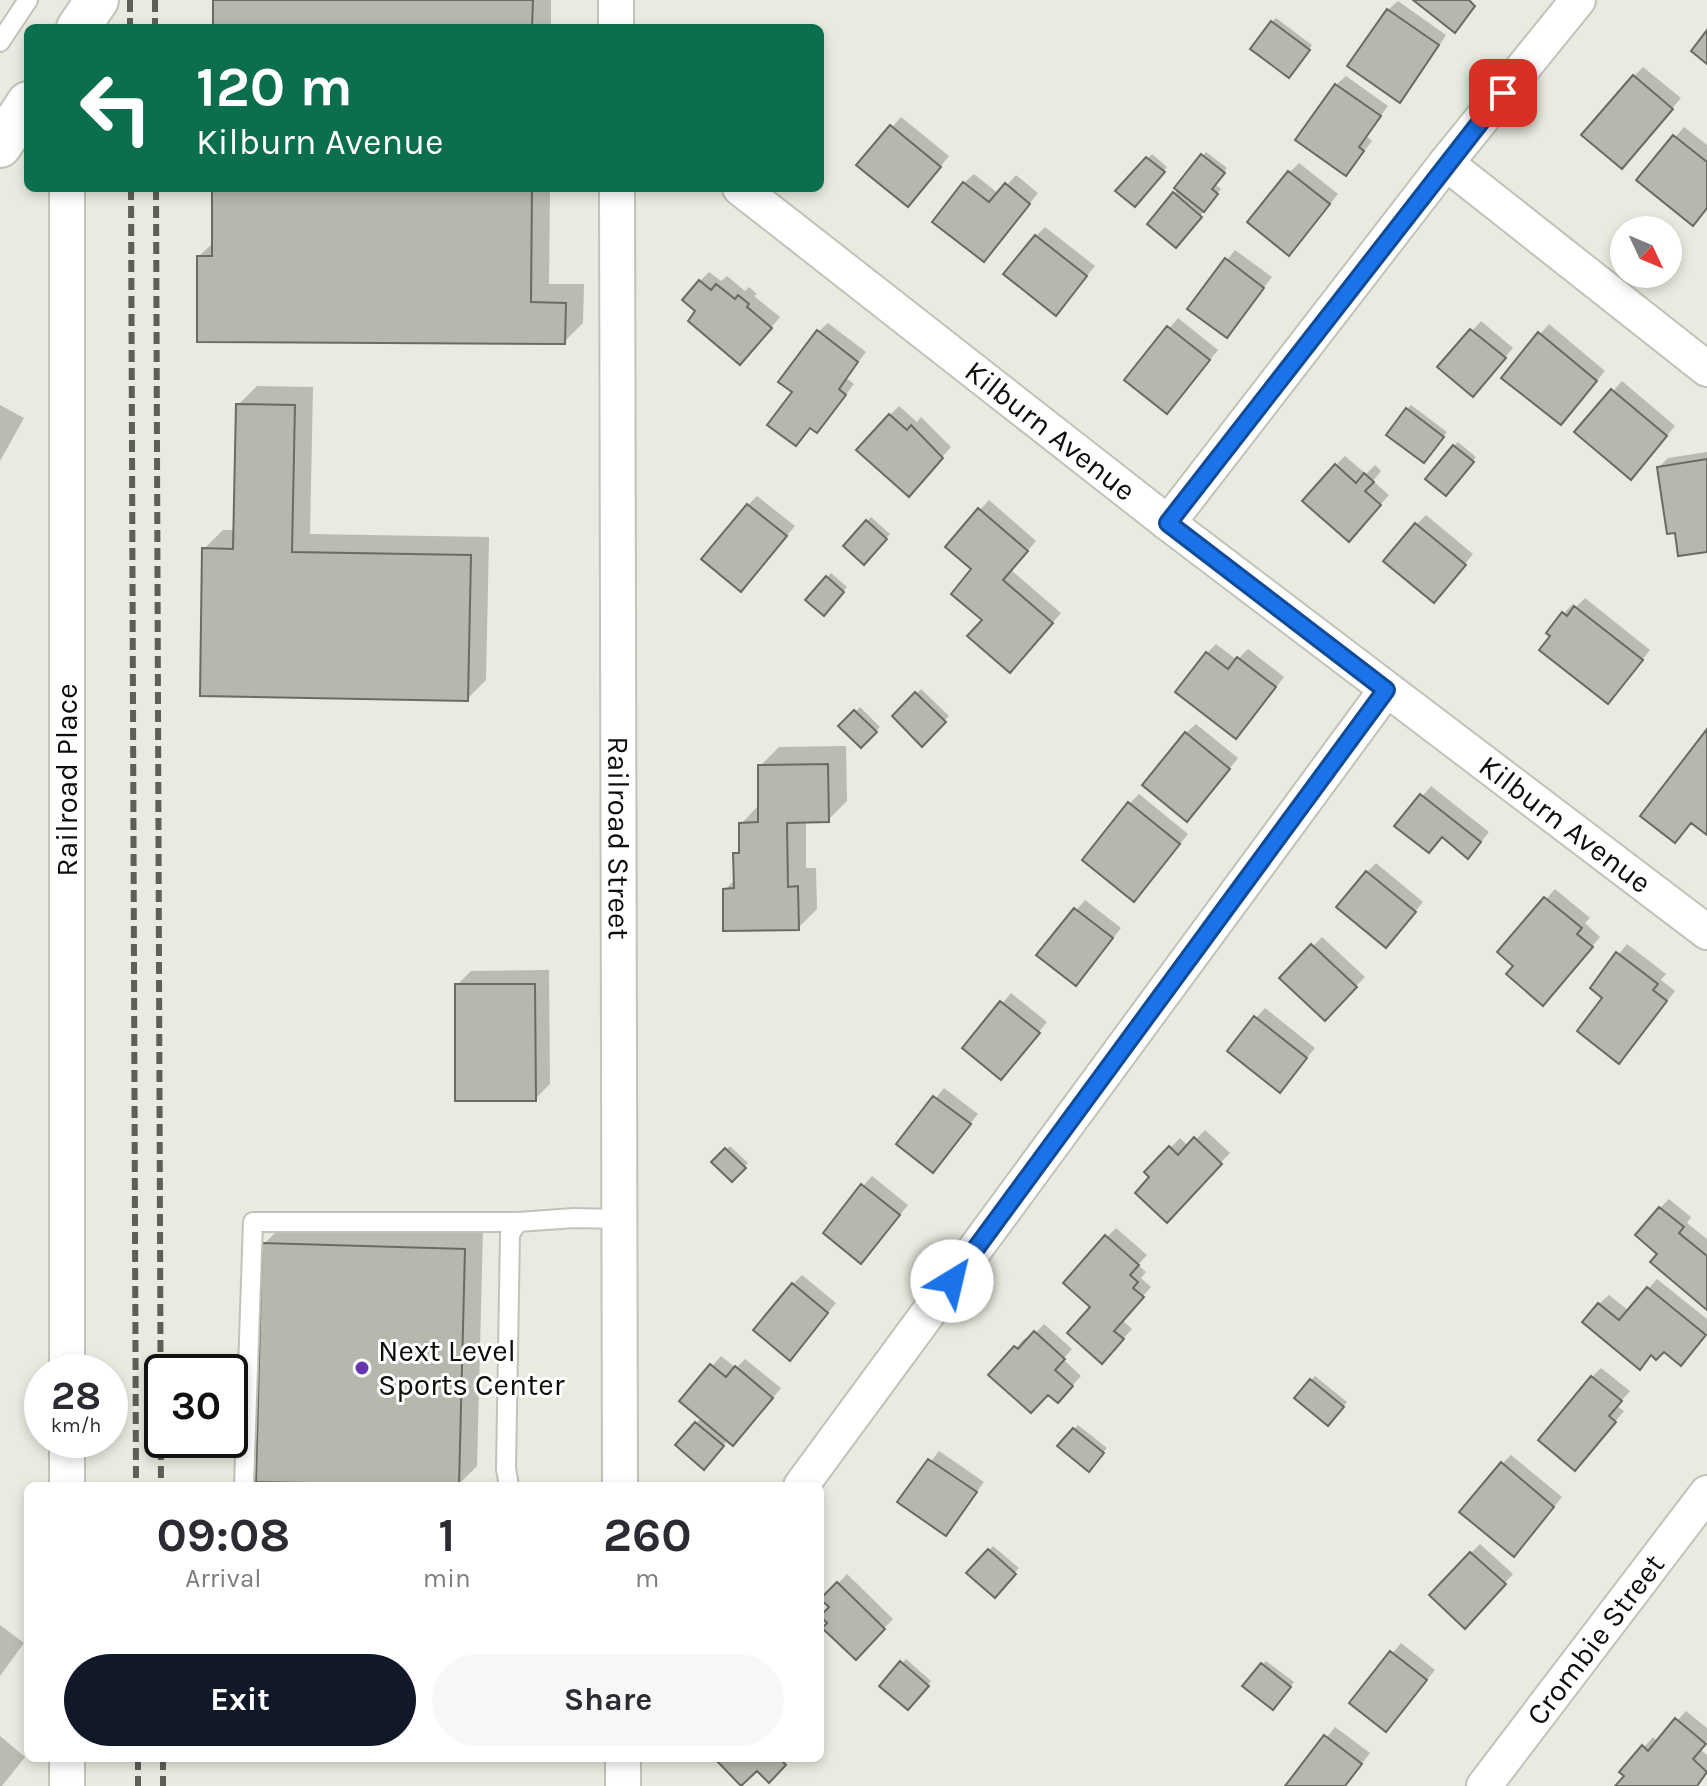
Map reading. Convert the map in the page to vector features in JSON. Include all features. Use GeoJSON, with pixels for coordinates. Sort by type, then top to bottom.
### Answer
{"type":"FeatureCollection","features":[{"type":"Feature","properties":{"kind":"street"},"geometry":{"type":"LineString","coordinates":[[81,24],[97,0]]}},
{"type":"Feature","properties":{"kind":"street"},"geometry":{"type":"LineString","coordinates":[[616,0],[616,24]]}},
{"type":"Feature","properties":{"kind":"street"},"geometry":{"type":"LineString","coordinates":[[1168,523],[1446,163],[1578,0]]}},
{"type":"Feature","properties":{"kind":"street"},"geometry":{"type":"LineString","coordinates":[[1446,163],[1707,369]]}},
{"type":"Feature","properties":{"kind":"street","name":"Railroad Place"},"geometry":{"type":"LineString","coordinates":[[67,192],[67,1354]]}},
{"type":"Feature","properties":{"kind":"street","name":"Railroad Street"},"geometry":{"type":"LineString","coordinates":[[617,192],[620,1482]]}},
{"type":"Feature","properties":{"kind":"street","name":"Kilburn Avenue"},"geometry":{"type":"LineString","coordinates":[[745,192],[1168,523],[1707,932]]}},
{"type":"Feature","properties":{"kind":"street"},"geometry":{"type":"LineString","coordinates":[[804,1482],[1386,690]]}},
{"type":"Feature","properties":{"kind":"street"},"geometry":{"type":"LineString","coordinates":[[67,1458],[67,1482]]}},
{"type":"Feature","properties":{"kind":"street","name":"Crombie Street"},"geometry":{"type":"LineString","coordinates":[[1484,1786],[1707,1493]]}},
{"type":"Feature","properties":{"kind":"street"},"geometry":{"type":"LineString","coordinates":[[67,1762],[67,1786]]}},
{"type":"Feature","properties":{"kind":"street"},"geometry":{"type":"LineString","coordinates":[[623,1762],[623,1786]]}},
{"type":"Feature","properties":{"kind":"lane"},"geometry":{"type":"LineString","coordinates":[[0,42],[28,0]]}},
{"type":"Feature","properties":{"kind":"lane"},"geometry":{"type":"LineString","coordinates":[[244,1482],[253,1222],[620,1219]]}},
{"type":"Feature","properties":{"kind":"lane"},"geometry":{"type":"LineString","coordinates":[[508,1482],[510,1234],[526,1221]]}},
{"type":"Feature","properties":{"kind":"building"},"geometry":{"type":"Polygon","coordinates":[[[213,0],[533,0],[532,24],[213,24],[213,0]]]}},
{"type":"Feature","properties":{"kind":"building"},"geometry":{"type":"Polygon","coordinates":[[[1413,0],[1469,0],[1475,6],[1455,33],[1413,0]]]}},
{"type":"Feature","properties":{"kind":"building"},"geometry":{"type":"Polygon","coordinates":[[[1387,9],[1439,45],[1400,103],[1347,66],[1387,9]]]}},
{"type":"Feature","properties":{"kind":"building"},"geometry":{"type":"Polygon","coordinates":[[[1271,21],[1310,50],[1289,78],[1250,49],[1271,21]]]}},
{"type":"Feature","properties":{"kind":"building"},"geometry":{"type":"Polygon","coordinates":[[[1707,30],[1707,64],[1691,51],[1707,30]]]}},
{"type":"Feature","properties":{"kind":"building"},"geometry":{"type":"Polygon","coordinates":[[[1633,75],[1673,109],[1622,169],[1581,135],[1633,75]]]}},
{"type":"Feature","properties":{"kind":"building"},"geometry":{"type":"Polygon","coordinates":[[[1335,84],[1381,116],[1359,147],[1364,151],[1346,176],[1295,140],[1335,84]]]}},
{"type":"Feature","properties":{"kind":"building"},"geometry":{"type":"Polygon","coordinates":[[[890,125],[941,167],[908,207],[856,165],[890,125]]]}},
{"type":"Feature","properties":{"kind":"building"},"geometry":{"type":"Polygon","coordinates":[[[1673,135],[1707,162],[1707,208],[1693,226],[1636,180],[1673,135]]]}},
{"type":"Feature","properties":{"kind":"building"},"geometry":{"type":"Polygon","coordinates":[[[1201,154],[1225,173],[1212,189],[1218,194],[1204,212],[1174,188],[1201,154]]]}},
{"type":"Feature","properties":{"kind":"building"},"geometry":{"type":"Polygon","coordinates":[[[1146,157],[1165,172],[1135,207],[1115,191],[1146,157]]]}},
{"type":"Feature","properties":{"kind":"building"},"geometry":{"type":"Polygon","coordinates":[[[1288,171],[1330,204],[1289,256],[1247,222],[1288,171]]]}},
{"type":"Feature","properties":{"kind":"building"},"geometry":{"type":"Polygon","coordinates":[[[963,182],[989,202],[1005,183],[1030,204],[984,262],[932,222],[963,182]]]}},
{"type":"Feature","properties":{"kind":"building"},"geometry":{"type":"Polygon","coordinates":[[[212,192],[532,192],[531,302],[566,303],[565,344],[197,342],[197,256],[212,256],[212,192]]]}},
{"type":"Feature","properties":{"kind":"building"},"geometry":{"type":"Polygon","coordinates":[[[1173,192],[1202,217],[1176,248],[1147,224],[1173,192]]]}},
{"type":"Feature","properties":{"kind":"building"},"geometry":{"type":"Polygon","coordinates":[[[1035,235],[1087,276],[1056,316],[1003,274],[1035,235]]]}},
{"type":"Feature","properties":{"kind":"building"},"geometry":{"type":"Polygon","coordinates":[[[1225,258],[1264,288],[1227,338],[1187,309],[1225,258]]]}},
{"type":"Feature","properties":{"kind":"building"},"geometry":{"type":"Polygon","coordinates":[[[699,280],[711,290],[716,284],[735,299],[738,295],[772,328],[740,365],[688,321],[695,311],[682,300],[699,280]]]}},
{"type":"Feature","properties":{"kind":"building"},"geometry":{"type":"Polygon","coordinates":[[[1167,326],[1210,360],[1167,414],[1124,380],[1167,326]]]}},
{"type":"Feature","properties":{"kind":"building"},"geometry":{"type":"Polygon","coordinates":[[[1470,329],[1506,358],[1473,397],[1437,367],[1470,329]]]}},
{"type":"Feature","properties":{"kind":"building"},"geometry":{"type":"Polygon","coordinates":[[[817,330],[858,362],[839,389],[846,395],[817,433],[810,428],[796,446],[767,425],[792,392],[778,382],[817,330]]]}},
{"type":"Feature","properties":{"kind":"building"},"geometry":{"type":"Polygon","coordinates":[[[1538,332],[1597,381],[1561,425],[1501,378],[1538,332]]]}},
{"type":"Feature","properties":{"kind":"building"},"geometry":{"type":"Polygon","coordinates":[[[1611,389],[1667,436],[1631,480],[1574,432],[1611,389]]]}},
{"type":"Feature","properties":{"kind":"building"},"geometry":{"type":"Polygon","coordinates":[[[236,404],[295,405],[292,552],[471,555],[468,701],[200,696],[202,548],[233,549],[236,404]]]}},
{"type":"Feature","properties":{"kind":"building"},"geometry":{"type":"Polygon","coordinates":[[[1406,408],[1444,437],[1424,463],[1386,435],[1406,408]]]}},
{"type":"Feature","properties":{"kind":"building"},"geometry":{"type":"Polygon","coordinates":[[[889,414],[907,430],[911,425],[943,458],[909,497],[856,450],[889,414]]]}},
{"type":"Feature","properties":{"kind":"building"},"geometry":{"type":"Polygon","coordinates":[[[1453,445],[1474,462],[1446,496],[1425,479],[1453,445]]]}},
{"type":"Feature","properties":{"kind":"building"},"geometry":{"type":"Polygon","coordinates":[[[1707,459],[1707,552],[1678,556],[1675,533],[1667,534],[1657,467],[1707,459]]]}},
{"type":"Feature","properties":{"kind":"building"},"geometry":{"type":"Polygon","coordinates":[[[1335,464],[1356,483],[1364,473],[1374,482],[1365,491],[1381,505],[1349,542],[1302,501],[1335,464]]]}},
{"type":"Feature","properties":{"kind":"building"},"geometry":{"type":"Polygon","coordinates":[[[747,504],[787,536],[741,592],[701,559],[747,504]]]}},
{"type":"Feature","properties":{"kind":"building"},"geometry":{"type":"Polygon","coordinates":[[[978,508],[1028,551],[1003,580],[1053,623],[1010,673],[967,636],[982,620],[951,594],[971,569],[945,547],[978,508]]]}},
{"type":"Feature","properties":{"kind":"building"},"geometry":{"type":"Polygon","coordinates":[[[866,520],[887,539],[864,565],[843,546],[866,520]]]}},
{"type":"Feature","properties":{"kind":"building"},"geometry":{"type":"Polygon","coordinates":[[[1415,523],[1466,565],[1434,603],[1383,561],[1415,523]]]}},
{"type":"Feature","properties":{"kind":"building"},"geometry":{"type":"Polygon","coordinates":[[[826,576],[844,592],[824,616],[805,600],[826,576]]]}},
{"type":"Feature","properties":{"kind":"building"},"geometry":{"type":"Polygon","coordinates":[[[1574,606],[1643,660],[1608,704],[1539,650],[1550,636],[1546,633],[1562,612],[1567,616],[1574,606]]]}},
{"type":"Feature","properties":{"kind":"building"},"geometry":{"type":"Polygon","coordinates":[[[1206,652],[1228,669],[1237,657],[1276,687],[1236,739],[1175,692],[1206,652]]]}},
{"type":"Feature","properties":{"kind":"building"},"geometry":{"type":"Polygon","coordinates":[[[915,692],[946,722],[922,747],[892,716],[915,692]]]}},
{"type":"Feature","properties":{"kind":"building"},"geometry":{"type":"Polygon","coordinates":[[[854,710],[877,732],[861,748],[838,726],[854,710]]]}},
{"type":"Feature","properties":{"kind":"building"},"geometry":{"type":"Polygon","coordinates":[[[1707,729],[1707,835],[1691,823],[1675,843],[1640,816],[1707,729]]]}},
{"type":"Feature","properties":{"kind":"building"},"geometry":{"type":"Polygon","coordinates":[[[1185,732],[1230,769],[1187,822],[1142,785],[1185,732]]]}},
{"type":"Feature","properties":{"kind":"building"},"geometry":{"type":"Polygon","coordinates":[[[828,764],[829,822],[787,823],[788,887],[798,886],[799,930],[723,931],[723,889],[734,888],[733,853],[739,853],[739,823],[758,822],[758,765],[828,764]]]}},
{"type":"Feature","properties":{"kind":"building"},"geometry":{"type":"Polygon","coordinates":[[[1420,794],[1481,842],[1468,859],[1442,837],[1429,853],[1394,826],[1420,794]]]}},
{"type":"Feature","properties":{"kind":"building"},"geometry":{"type":"Polygon","coordinates":[[[1128,802],[1180,844],[1134,902],[1082,860],[1128,802]]]}},
{"type":"Feature","properties":{"kind":"building"},"geometry":{"type":"Polygon","coordinates":[[[1366,871],[1416,912],[1386,948],[1336,907],[1366,871]]]}},
{"type":"Feature","properties":{"kind":"building"},"geometry":{"type":"Polygon","coordinates":[[[1544,897],[1582,928],[1577,934],[1593,947],[1543,1006],[1506,974],[1513,966],[1497,952],[1544,897]]]}},
{"type":"Feature","properties":{"kind":"building"},"geometry":{"type":"Polygon","coordinates":[[[1074,908],[1113,938],[1076,986],[1036,955],[1074,908]]]}},
{"type":"Feature","properties":{"kind":"building"},"geometry":{"type":"Polygon","coordinates":[[[1311,944],[1357,987],[1325,1021],[1279,978],[1311,944]]]}},
{"type":"Feature","properties":{"kind":"building"},"geometry":{"type":"Polygon","coordinates":[[[1616,952],[1658,984],[1653,990],[1667,1001],[1619,1064],[1577,1031],[1602,998],[1590,988],[1616,952]]]}},
{"type":"Feature","properties":{"kind":"building"},"geometry":{"type":"Polygon","coordinates":[[[455,984],[535,984],[536,1101],[455,1101],[455,984]]]}},
{"type":"Feature","properties":{"kind":"building"},"geometry":{"type":"Polygon","coordinates":[[[1000,1001],[1040,1033],[1001,1080],[962,1048],[1000,1001]]]}},
{"type":"Feature","properties":{"kind":"building"},"geometry":{"type":"Polygon","coordinates":[[[1254,1016],[1307,1058],[1280,1093],[1227,1051],[1254,1016]]]}},
{"type":"Feature","properties":{"kind":"building"},"geometry":{"type":"Polygon","coordinates":[[[933,1096],[971,1124],[933,1173],[896,1144],[933,1096]]]}},
{"type":"Feature","properties":{"kind":"building"},"geometry":{"type":"Polygon","coordinates":[[[1194,1137],[1222,1164],[1167,1223],[1135,1193],[1149,1177],[1144,1172],[1169,1146],[1178,1155],[1194,1137]]]}},
{"type":"Feature","properties":{"kind":"building"},"geometry":{"type":"Polygon","coordinates":[[[725,1148],[746,1168],[732,1182],[711,1162],[725,1148]]]}},
{"type":"Feature","properties":{"kind":"building"},"geometry":{"type":"Polygon","coordinates":[[[861,1184],[900,1215],[861,1264],[823,1233],[861,1184]]]}},
{"type":"Feature","properties":{"kind":"building"},"geometry":{"type":"Polygon","coordinates":[[[1659,1207],[1684,1227],[1679,1233],[1707,1256],[1707,1310],[1650,1262],[1657,1254],[1635,1235],[1659,1207]]]}},
{"type":"Feature","properties":{"kind":"building"},"geometry":{"type":"Polygon","coordinates":[[[1105,1235],[1139,1265],[1130,1275],[1138,1282],[1133,1288],[1144,1297],[1114,1331],[1124,1339],[1102,1364],[1067,1333],[1090,1307],[1063,1283],[1105,1235]]]}},
{"type":"Feature","properties":{"kind":"building"},"geometry":{"type":"Polygon","coordinates":[[[262,1243],[465,1249],[459,1482],[256,1482],[262,1243]]]}},
{"type":"Feature","properties":{"kind":"building"},"geometry":{"type":"Polygon","coordinates":[[[792,1283],[828,1313],[790,1361],[753,1330],[792,1283]]]}},
{"type":"Feature","properties":{"kind":"building"},"geometry":{"type":"Polygon","coordinates":[[[1647,1287],[1706,1335],[1681,1366],[1664,1352],[1656,1360],[1651,1355],[1640,1370],[1582,1322],[1598,1303],[1619,1320],[1647,1287]]]}},
{"type":"Feature","properties":{"kind":"building"},"geometry":{"type":"Polygon","coordinates":[[[1034,1331],[1065,1359],[1055,1370],[1073,1386],[1058,1403],[1048,1395],[1031,1413],[988,1375],[1014,1346],[1018,1349],[1034,1331]]]}},
{"type":"Feature","properties":{"kind":"building"},"geometry":{"type":"Polygon","coordinates":[[[710,1364],[726,1377],[735,1366],[773,1398],[733,1446],[679,1401],[710,1364]]]}},
{"type":"Feature","properties":{"kind":"building"},"geometry":{"type":"Polygon","coordinates":[[[1591,1376],[1622,1401],[1609,1416],[1616,1422],[1575,1471],[1538,1440],[1591,1376]]]}},
{"type":"Feature","properties":{"kind":"building"},"geometry":{"type":"Polygon","coordinates":[[[1310,1379],[1344,1407],[1328,1426],[1294,1398],[1310,1379]]]}},
{"type":"Feature","properties":{"kind":"building"},"geometry":{"type":"Polygon","coordinates":[[[695,1422],[724,1446],[704,1470],[675,1445],[695,1422]]]}},
{"type":"Feature","properties":{"kind":"building"},"geometry":{"type":"Polygon","coordinates":[[[1073,1428],[1104,1453],[1089,1472],[1057,1446],[1073,1428]]]}},
{"type":"Feature","properties":{"kind":"building"},"geometry":{"type":"Polygon","coordinates":[[[928,1459],[977,1492],[946,1536],[897,1502],[928,1459]]]}},
{"type":"Feature","properties":{"kind":"building"},"geometry":{"type":"Polygon","coordinates":[[[1501,1462],[1554,1507],[1514,1557],[1459,1512],[1501,1462]]]}},
{"type":"Feature","properties":{"kind":"building"},"geometry":{"type":"Polygon","coordinates":[[[988,1549],[1016,1574],[995,1598],[966,1573],[988,1549]]]}},
{"type":"Feature","properties":{"kind":"building"},"geometry":{"type":"Polygon","coordinates":[[[1470,1552],[1506,1584],[1465,1629],[1429,1595],[1470,1552]]]}},
{"type":"Feature","properties":{"kind":"building"},"geometry":{"type":"Polygon","coordinates":[[[837,1582],[885,1629],[856,1660],[824,1630],[827,1623],[824,1612],[829,1607],[824,1603],[824,1595],[837,1582]]]}},
{"type":"Feature","properties":{"kind":"building"},"geometry":{"type":"Polygon","coordinates":[[[1390,1651],[1427,1680],[1386,1732],[1349,1703],[1390,1651]]]}},
{"type":"Feature","properties":{"kind":"building"},"geometry":{"type":"Polygon","coordinates":[[[900,1661],[929,1686],[908,1710],[879,1686],[900,1661]]]}},
{"type":"Feature","properties":{"kind":"building"},"geometry":{"type":"Polygon","coordinates":[[[1261,1663],[1291,1687],[1273,1710],[1242,1686],[1261,1663]]]}},
{"type":"Feature","properties":{"kind":"building"},"geometry":{"type":"Polygon","coordinates":[[[1675,1718],[1706,1744],[1693,1759],[1707,1772],[1697,1786],[1615,1786],[1624,1776],[1619,1772],[1642,1745],[1648,1751],[1675,1718]]]}},
{"type":"Feature","properties":{"kind":"building"},"geometry":{"type":"Polygon","coordinates":[[[1324,1735],[1362,1764],[1345,1786],[1285,1786],[1324,1735]]]}},
{"type":"Feature","properties":{"kind":"building"},"geometry":{"type":"Polygon","coordinates":[[[718,1762],[783,1762],[786,1765],[769,1783],[757,1771],[741,1786],[718,1762]]]}},
{"type":"Feature","properties":{"kind":"railway"},"geometry":{"type":"LineString","coordinates":[[130,0],[130,24]]}},
{"type":"Feature","properties":{"kind":"railway"},"geometry":{"type":"LineString","coordinates":[[155,0],[155,24]]}},
{"type":"Feature","properties":{"kind":"railway"},"geometry":{"type":"LineString","coordinates":[[131,192],[136,1482]]}},
{"type":"Feature","properties":{"kind":"railway"},"geometry":{"type":"LineString","coordinates":[[156,192],[161,1482]]}},
{"type":"Feature","properties":{"kind":"railway"},"geometry":{"type":"LineString","coordinates":[[138,1762],[138,1786]]}},
{"type":"Feature","properties":{"kind":"railway"},"geometry":{"type":"LineString","coordinates":[[163,1762],[163,1786]]}},
{"type":"Feature","properties":{"kind":"place","name":"Next Level Sports Center"},"geometry":{"type":"Point","coordinates":[362,1368]}},
{"type":"Feature","properties":{"kind":"route"},"geometry":{"type":"LineString","coordinates":[[952,1281],[1386,690],[1168,523],[1503,93]]}}]}
